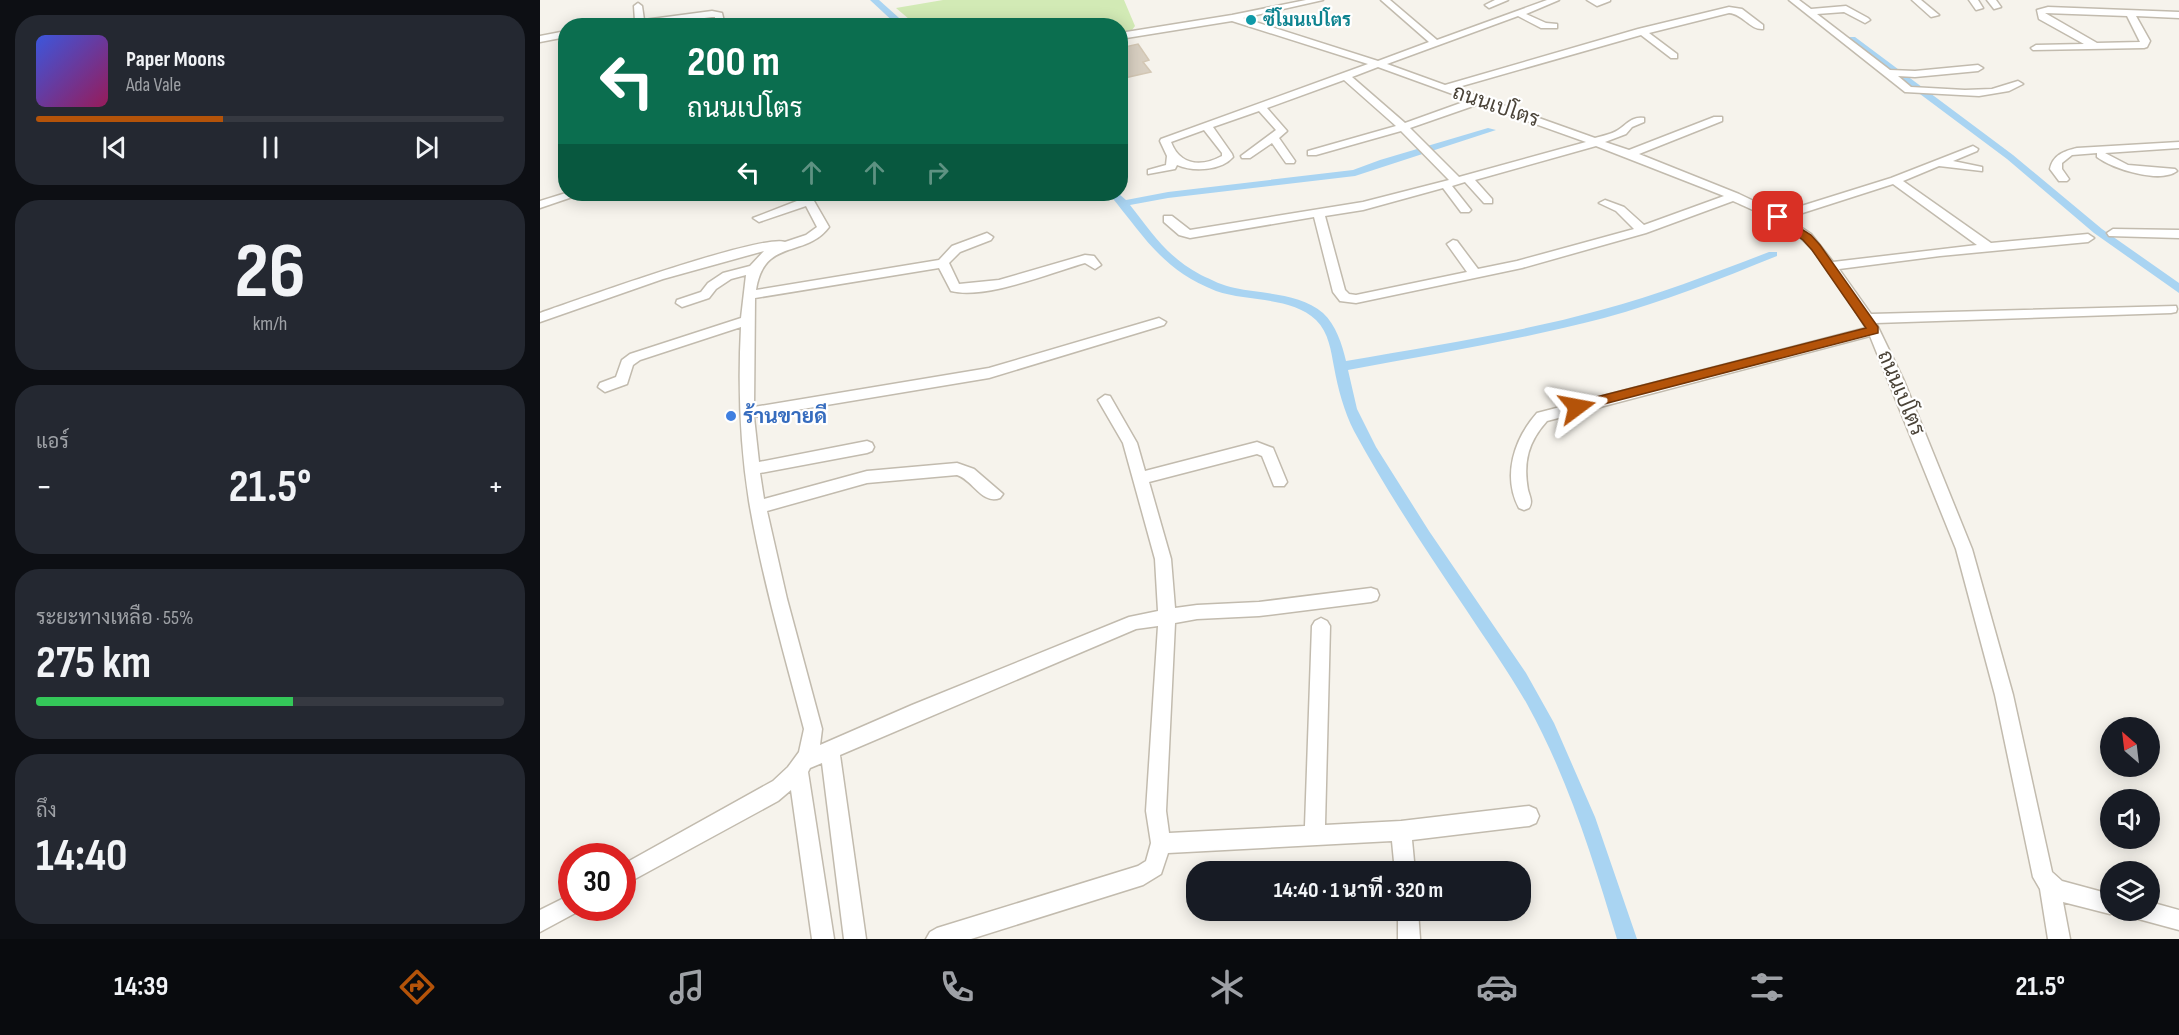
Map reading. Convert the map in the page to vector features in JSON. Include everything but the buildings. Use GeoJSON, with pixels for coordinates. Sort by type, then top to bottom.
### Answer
{"type":"FeatureCollection","features":[{"type":"Feature","properties":{"kind":"street"},"geometry":{"type":"LineString","coordinates":[[1128,35],[1261,13],[1319,0]]}},
{"type":"Feature","properties":{"kind":"street"},"geometry":{"type":"LineString","coordinates":[[1385,0],[1436,44]]}},
{"type":"Feature","properties":{"kind":"street"},"geometry":{"type":"LineString","coordinates":[[1489,4],[1504,0]]}},
{"type":"Feature","properties":{"kind":"street"},"geometry":{"type":"LineString","coordinates":[[1152,172],[1171,167],[1172,157],[1165,141],[1555,0]]}},
{"type":"Feature","properties":{"kind":"street"},"geometry":{"type":"LineString","coordinates":[[1591,0],[1597,3],[1606,1]]}},
{"type":"Feature","properties":{"kind":"street"},"geometry":{"type":"LineString","coordinates":[[1793,0],[1910,90],[1920,89],[1953,94],[2000,92],[2018,84]]}},
{"type":"Feature","properties":{"kind":"street"},"geometry":{"type":"LineString","coordinates":[[1916,0],[1934,15]]}},
{"type":"Feature","properties":{"kind":"street"},"geometry":{"type":"LineString","coordinates":[[638,6],[644,18]]}},
{"type":"Feature","properties":{"kind":"street"},"geometry":{"type":"LineString","coordinates":[[1810,12],[1846,9],[1865,20]]}},
{"type":"Feature","properties":{"kind":"street"},"geometry":{"type":"LineString","coordinates":[[1444,88],[1641,32],[1729,10],[1738,11],[1760,27]]}},
{"type":"Feature","properties":{"kind":"street"},"geometry":{"type":"LineString","coordinates":[[2094,46],[2042,17],[2040,12],[2048,10],[2179,15]]}},
{"type":"Feature","properties":{"kind":"street"},"geometry":{"type":"LineString","coordinates":[[1261,13],[1262,28]]}},
{"type":"Feature","properties":{"kind":"street"},"geometry":{"type":"LineString","coordinates":[[683,18],[712,14],[719,15],[719,18]]}},
{"type":"Feature","properties":{"kind":"street"},"geometry":{"type":"LineString","coordinates":[[1520,14],[1544,26],[1554,26]]}},
{"type":"Feature","properties":{"kind":"street"},"geometry":{"type":"LineString","coordinates":[[2036,48],[2144,45],[2145,41],[2130,14]]}},
{"type":"Feature","properties":{"kind":"street","name":"ถนนเปโตร"},"geometry":{"type":"LineString","coordinates":[[1232,18],[1378,64],[1629,154],[1735,196],[1778,217],[1807,237],[1871,325],[1897,381],[1966,558],[2004,695],[2043,876],[2050,886],[2059,939]]}},
{"type":"Feature","properties":{"kind":"street"},"geometry":{"type":"LineString","coordinates":[[1641,32],[1674,56]]}},
{"type":"Feature","properties":{"kind":"street"},"geometry":{"type":"LineString","coordinates":[[540,39],[558,36]]}},
{"type":"Feature","properties":{"kind":"street"},"geometry":{"type":"LineString","coordinates":[[1890,73],[1905,74],[1978,68]]}},
{"type":"Feature","properties":{"kind":"street"},"geometry":{"type":"LineString","coordinates":[[1346,76],[1425,149],[1488,201]]}},
{"type":"Feature","properties":{"kind":"street"},"geometry":{"type":"LineString","coordinates":[[1312,153],[1402,127],[1479,100]]}},
{"type":"Feature","properties":{"kind":"street"},"geometry":{"type":"LineString","coordinates":[[1246,156],[1281,133],[1280,127],[1260,106]]}},
{"type":"Feature","properties":{"kind":"street"},"geometry":{"type":"LineString","coordinates":[[1629,154],[1718,119]]}},
{"type":"Feature","properties":{"kind":"street"},"geometry":{"type":"LineString","coordinates":[[1168,219],[1183,232],[1190,234],[1362,206],[1446,185],[1595,142],[1622,132],[1628,125],[1640,120]]}},
{"type":"Feature","properties":{"kind":"street"},"geometry":{"type":"LineString","coordinates":[[1172,157],[1186,166],[1199,167],[1224,160],[1226,152],[1206,125]]}},
{"type":"Feature","properties":{"kind":"street"},"geometry":{"type":"LineString","coordinates":[[1274,139],[1290,161]]}},
{"type":"Feature","properties":{"kind":"street"},"geometry":{"type":"LineString","coordinates":[[2063,179],[2056,169],[2057,162],[2068,153],[2179,145]]}},
{"type":"Feature","properties":{"kind":"street"},"geometry":{"type":"LineString","coordinates":[[1778,217],[1895,180],[1973,149]]}},
{"type":"Feature","properties":{"kind":"street"},"geometry":{"type":"LineString","coordinates":[[2098,152],[2116,166],[2125,169],[2171,171]]}},
{"type":"Feature","properties":{"kind":"street"},"geometry":{"type":"LineString","coordinates":[[1940,164],[1957,164],[1978,169]]}},
{"type":"Feature","properties":{"kind":"street"},"geometry":{"type":"LineString","coordinates":[[1895,180],[1988,248]]}},
{"type":"Feature","properties":{"kind":"street"},"geometry":{"type":"LineString","coordinates":[[1446,185],[1465,210]]}},
{"type":"Feature","properties":{"kind":"street"},"geometry":{"type":"LineString","coordinates":[[1319,213],[1339,292],[1345,298],[1356,299],[1518,265],[1642,230],[1735,196]]}},
{"type":"Feature","properties":{"kind":"street"},"geometry":{"type":"LineString","coordinates":[[540,205],[558,199]]}},
{"type":"Feature","properties":{"kind":"street"},"geometry":{"type":"LineString","coordinates":[[759,218],[798,201]]}},
{"type":"Feature","properties":{"kind":"street"},"geometry":{"type":"LineString","coordinates":[[540,318],[663,275],[738,252],[815,235],[823,227],[809,201]]}},
{"type":"Feature","properties":{"kind":"street"},"geometry":{"type":"LineString","coordinates":[[1605,203],[1620,209],[1642,230]]}},
{"type":"Feature","properties":{"kind":"street"},"geometry":{"type":"LineString","coordinates":[[2113,233],[2179,234]]}},
{"type":"Feature","properties":{"kind":"street"},"geometry":{"type":"LineString","coordinates":[[943,263],[948,253],[958,246],[987,237]]}},
{"type":"Feature","properties":{"kind":"street"},"geometry":{"type":"LineString","coordinates":[[1830,266],[2088,238]]}},
{"type":"Feature","properties":{"kind":"street"},"geometry":{"type":"LineString","coordinates":[[799,240],[768,254],[754,269],[750,283],[748,320],[748,413],[752,469],[759,507],[813,729],[812,745],[803,765],[823,939]]}},
{"type":"Feature","properties":{"kind":"street"},"geometry":{"type":"LineString","coordinates":[[1453,244],[1475,274]]}},
{"type":"Feature","properties":{"kind":"street"},"geometry":{"type":"LineString","coordinates":[[943,263],[955,288],[959,289],[982,288],[1084,259],[1090,260],[1095,265]]}},
{"type":"Feature","properties":{"kind":"street"},"geometry":{"type":"LineString","coordinates":[[750,295],[943,263]]}},
{"type":"Feature","properties":{"kind":"street"},"geometry":{"type":"LineString","coordinates":[[682,303],[705,295],[718,281],[727,276],[754,269]]}},
{"type":"Feature","properties":{"kind":"street"},"geometry":{"type":"LineString","coordinates":[[1524,504],[1517,477],[1518,460],[1534,426],[1542,417],[1871,325],[2171,309]]}},
{"type":"Feature","properties":{"kind":"street"},"geometry":{"type":"LineString","coordinates":[[605,387],[622,380],[627,363],[635,357],[748,320]]}},
{"type":"Feature","properties":{"kind":"street"},"geometry":{"type":"LineString","coordinates":[[748,413],[989,373],[1159,322]]}},
{"type":"Feature","properties":{"kind":"street"},"geometry":{"type":"LineString","coordinates":[[936,939],[1143,875],[1154,867],[1161,843],[1156,811],[1164,694],[1167,598],[1163,559],[1130,443],[1105,400]]}},
{"type":"Feature","properties":{"kind":"street"},"geometry":{"type":"LineString","coordinates":[[752,469],[867,447]]}},
{"type":"Feature","properties":{"kind":"street"},"geometry":{"type":"LineString","coordinates":[[1140,478],[1257,448],[1269,452],[1279,482]]}},
{"type":"Feature","properties":{"kind":"street"},"geometry":{"type":"LineString","coordinates":[[759,507],[867,477],[957,469],[970,471],[987,492],[995,494]]}},
{"type":"Feature","properties":{"kind":"street"},"geometry":{"type":"LineString","coordinates":[[636,868],[771,794],[803,765],[830,750],[1135,622],[1165,616],[1259,609],[1371,595]]}},
{"type":"Feature","properties":{"kind":"street"},"geometry":{"type":"LineString","coordinates":[[1315,835],[1321,626]]}},
{"type":"Feature","properties":{"kind":"street"},"geometry":{"type":"LineString","coordinates":[[830,750],[855,939]]}},
{"type":"Feature","properties":{"kind":"street"},"geometry":{"type":"LineString","coordinates":[[1161,843],[1401,831],[1529,816]]}},
{"type":"Feature","properties":{"kind":"street"},"geometry":{"type":"LineString","coordinates":[[1401,831],[1404,861]]}},
{"type":"Feature","properties":{"kind":"street"},"geometry":{"type":"LineString","coordinates":[[2050,886],[2061,892],[2100,902]]}},
{"type":"Feature","properties":{"kind":"street"},"geometry":{"type":"LineString","coordinates":[[540,921],[558,911]]}},
{"type":"Feature","properties":{"kind":"street"},"geometry":{"type":"LineString","coordinates":[[2160,915],[2179,920]]}},
{"type":"Feature","properties":{"kind":"street"},"geometry":{"type":"LineString","coordinates":[[1408,921],[1409,939]]}},
{"type":"Feature","properties":{"kind":"green space"},"geometry":{"type":"Polygon","coordinates":[[[943,0],[1124,0],[1135,26],[1128,31],[1128,18],[908,18],[896,8],[943,0]]]}},
{"type":"Feature","properties":{"kind":"waterway"},"geometry":{"type":"LineString","coordinates":[[874,0],[895,18]]}},
{"type":"Feature","properties":{"kind":"waterway"},"geometry":{"type":"LineString","coordinates":[[1852,39],[2010,157],[2098,231],[2179,289]]}},
{"type":"Feature","properties":{"kind":"waterway"},"geometry":{"type":"LineString","coordinates":[[1125,203],[1168,195],[1355,173],[1383,162],[1491,130]]}},
{"type":"Feature","properties":{"kind":"waterway"},"geometry":{"type":"LineString","coordinates":[[1121,201],[1149,239],[1169,259],[1204,281],[1234,292],[1287,301],[1319,316],[1333,337],[1341,367]]}},
{"type":"Feature","properties":{"kind":"waterway"},"geometry":{"type":"LineString","coordinates":[[1341,367],[1475,342],[1603,314],[1707,280],[1773,254]]}},
{"type":"Feature","properties":{"kind":"waterway"},"geometry":{"type":"LineString","coordinates":[[1341,367],[1356,422],[1388,479],[1520,679],[1548,729],[1586,817],[1627,939]]}},
{"type":"Feature","properties":{"kind":"place","name":"ซีโมนเปโตร"},"geometry":{"type":"Point","coordinates":[1251,20]}},
{"type":"Feature","properties":{"kind":"place","name":"ร้านขายดี"},"geometry":{"type":"Point","coordinates":[731,416]}},
{"type":"Feature","properties":{"kind":"route"},"geometry":{"type":"LineString","coordinates":[[1577,407],[1874,330],[1847,288],[1816,247],[1807,237],[1778,217]]}}]}
